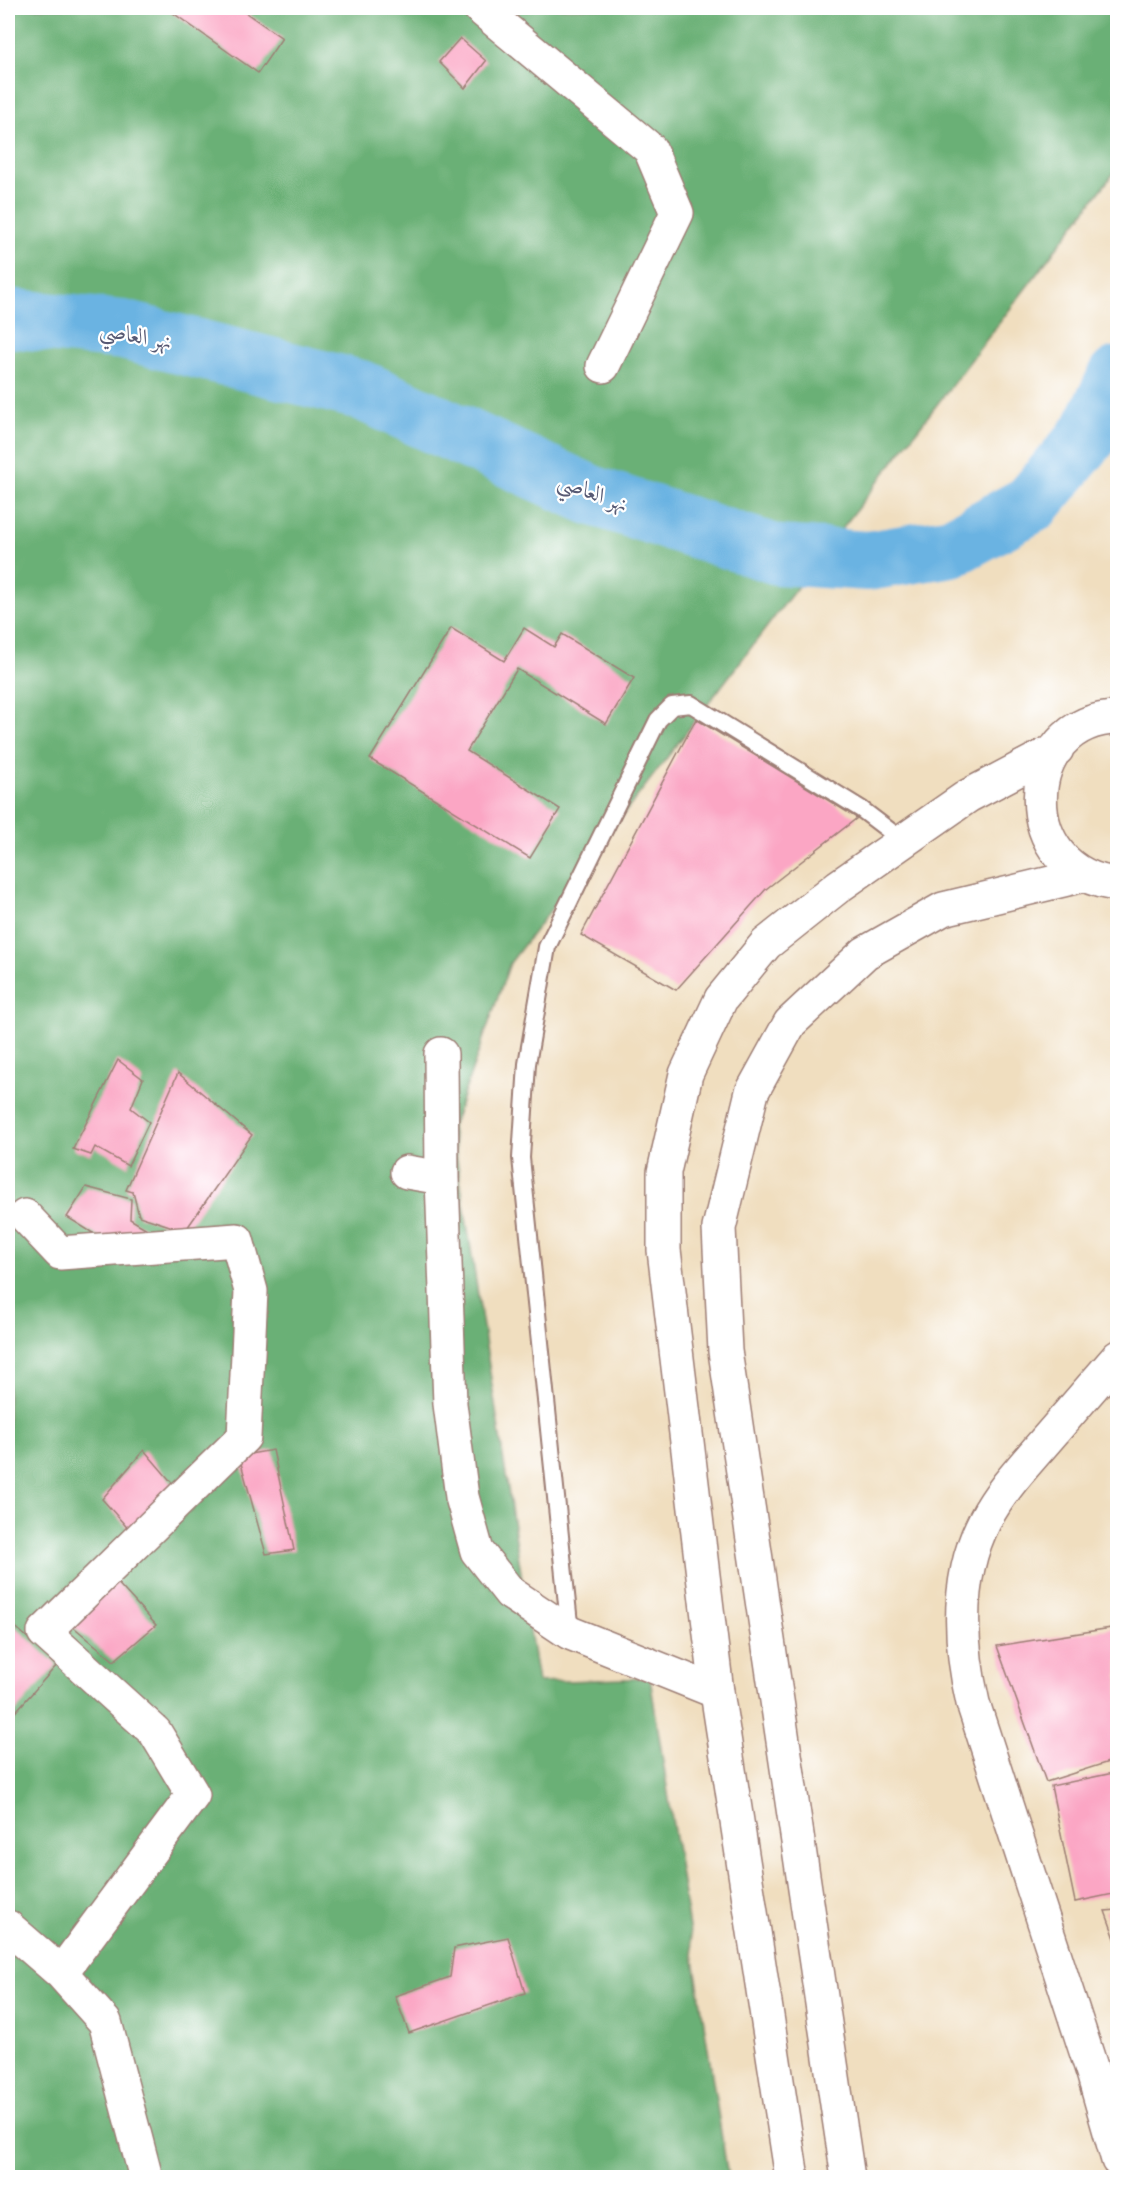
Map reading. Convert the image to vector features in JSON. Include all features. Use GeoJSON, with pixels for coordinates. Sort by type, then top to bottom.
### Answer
{"type":"FeatureCollection","features":[{"type":"Feature","properties":{"kind":"street"},"geometry":{"type":"LineString","coordinates":[[480,8],[650,149],[677,213],[603,366]]}},
{"type":"Feature","properties":{"kind":"street"},"geometry":{"type":"LineString","coordinates":[[1115,716],[1089,724],[1071,734],[1057,749],[1045,767],[1040,788],[1039,808],[1044,829],[1053,848],[1067,864],[1084,875],[1104,883],[1118,884]]}},
{"type":"Feature","properties":{"kind":"street"},"geometry":{"type":"LineString","coordinates":[[792,2178],[717,1692],[664,1250],[664,1172],[686,1074],[721,999],[766,944],[839,886],[968,796],[1057,749]]}},
{"type":"Feature","properties":{"kind":"street"},"geometry":{"type":"LineString","coordinates":[[848,2178],[725,1351],[719,1228],[752,1092],[790,1023],[865,953],[943,909],[1084,875]]}},
{"type":"Feature","properties":{"kind":"street"},"geometry":{"type":"LineString","coordinates":[[441,1054],[442,1178],[450,1404],[465,1508],[477,1551],[510,1593],[570,1633],[717,1692]]}},
{"type":"Feature","properties":{"kind":"street"},"geometry":{"type":"LineString","coordinates":[[407,1172],[442,1178]]}},
{"type":"Feature","properties":{"kind":"street"},"geometry":{"type":"LineString","coordinates":[[26,1216],[60,1253],[237,1240],[251,1291],[244,1437],[44,1632],[156,1731],[193,1795],[61,1972]]}},
{"type":"Feature","properties":{"kind":"street"},"geometry":{"type":"LineString","coordinates":[[1118,1358],[1004,1490],[985,1521],[973,1551],[963,1612],[962,1642],[973,1702],[1106,2075],[1118,2160]]}},
{"type":"Feature","properties":{"kind":"street"},"geometry":{"type":"LineString","coordinates":[[8,1927],[61,1972],[105,2022],[146,2178]]}},
{"type":"Feature","properties":{"kind":"lane"},"geometry":{"type":"LineString","coordinates":[[570,1633],[521,1158],[527,1064],[547,947],[658,720],[672,706],[691,704],[861,809],[903,841]]}},
{"type":"Feature","properties":{"kind":"green space"},"geometry":{"type":"Polygon","coordinates":[[[8,8],[1117,8],[1117,169],[510,963],[452,1127],[538,1682],[650,1678],[728,2177],[8,2178],[8,8]]]}},
{"type":"Feature","properties":{"kind":"building"},"geometry":{"type":"Polygon","coordinates":[[[166,8],[239,8],[282,38],[258,73],[166,8]]]}},
{"type":"Feature","properties":{"kind":"building"},"geometry":{"type":"Polygon","coordinates":[[[460,38],[486,61],[465,88],[439,62],[460,38]]]}},
{"type":"Feature","properties":{"kind":"building"},"geometry":{"type":"Polygon","coordinates":[[[451,628],[504,661],[524,628],[554,647],[562,634],[634,678],[606,724],[517,669],[467,751],[560,809],[530,858],[370,759],[451,628]]]}},
{"type":"Feature","properties":{"kind":"building"},"geometry":{"type":"Polygon","coordinates":[[[696,719],[857,818],[766,889],[676,990],[581,935],[696,719]]]}},
{"type":"Feature","properties":{"kind":"building"},"geometry":{"type":"Polygon","coordinates":[[[118,1060],[143,1079],[131,1108],[149,1122],[128,1166],[95,1147],[91,1155],[73,1149],[118,1060]]]}},
{"type":"Feature","properties":{"kind":"building"},"geometry":{"type":"Polygon","coordinates":[[[178,1073],[252,1135],[185,1231],[139,1216],[133,1192],[126,1190],[178,1073]]]}},
{"type":"Feature","properties":{"kind":"building"},"geometry":{"type":"Polygon","coordinates":[[[86,1187],[131,1199],[130,1219],[154,1233],[136,1260],[67,1217],[86,1187]]]}},
{"type":"Feature","properties":{"kind":"building"},"geometry":{"type":"Polygon","coordinates":[[[144,1450],[174,1485],[132,1533],[102,1499],[144,1450]]]}},
{"type":"Feature","properties":{"kind":"building"},"geometry":{"type":"Polygon","coordinates":[[[273,1450],[294,1550],[266,1554],[239,1456],[273,1450]]]}},
{"type":"Feature","properties":{"kind":"building"},"geometry":{"type":"Polygon","coordinates":[[[114,1579],[156,1625],[114,1661],[70,1624],[114,1579]]]}},
{"type":"Feature","properties":{"kind":"building"},"geometry":{"type":"Polygon","coordinates":[[[8,1620],[57,1665],[10,1718],[8,1715],[8,1620]]]}},
{"type":"Feature","properties":{"kind":"building"},"geometry":{"type":"Polygon","coordinates":[[[1118,1627],[1118,1759],[1046,1782],[997,1646],[1118,1627]]]}},
{"type":"Feature","properties":{"kind":"building"},"geometry":{"type":"Polygon","coordinates":[[[1118,1772],[1118,1893],[1075,1902],[1051,1786],[1118,1772]]]}},
{"type":"Feature","properties":{"kind":"building"},"geometry":{"type":"Polygon","coordinates":[[[1118,1910],[1118,1944],[1117,1944],[1105,1911],[1118,1910]]]}},
{"type":"Feature","properties":{"kind":"building"},"geometry":{"type":"Polygon","coordinates":[[[508,1937],[525,1993],[409,2033],[395,1996],[450,1977],[454,1948],[508,1937]]]}},
{"type":"Feature","properties":{"kind":"waterway","name":"نهر العاصي"},"geometry":{"type":"LineString","coordinates":[[8,318],[123,330],[361,390],[591,495],[778,555],[868,561],[952,547],[1031,504],[1089,435],[1118,376]]}}]}
